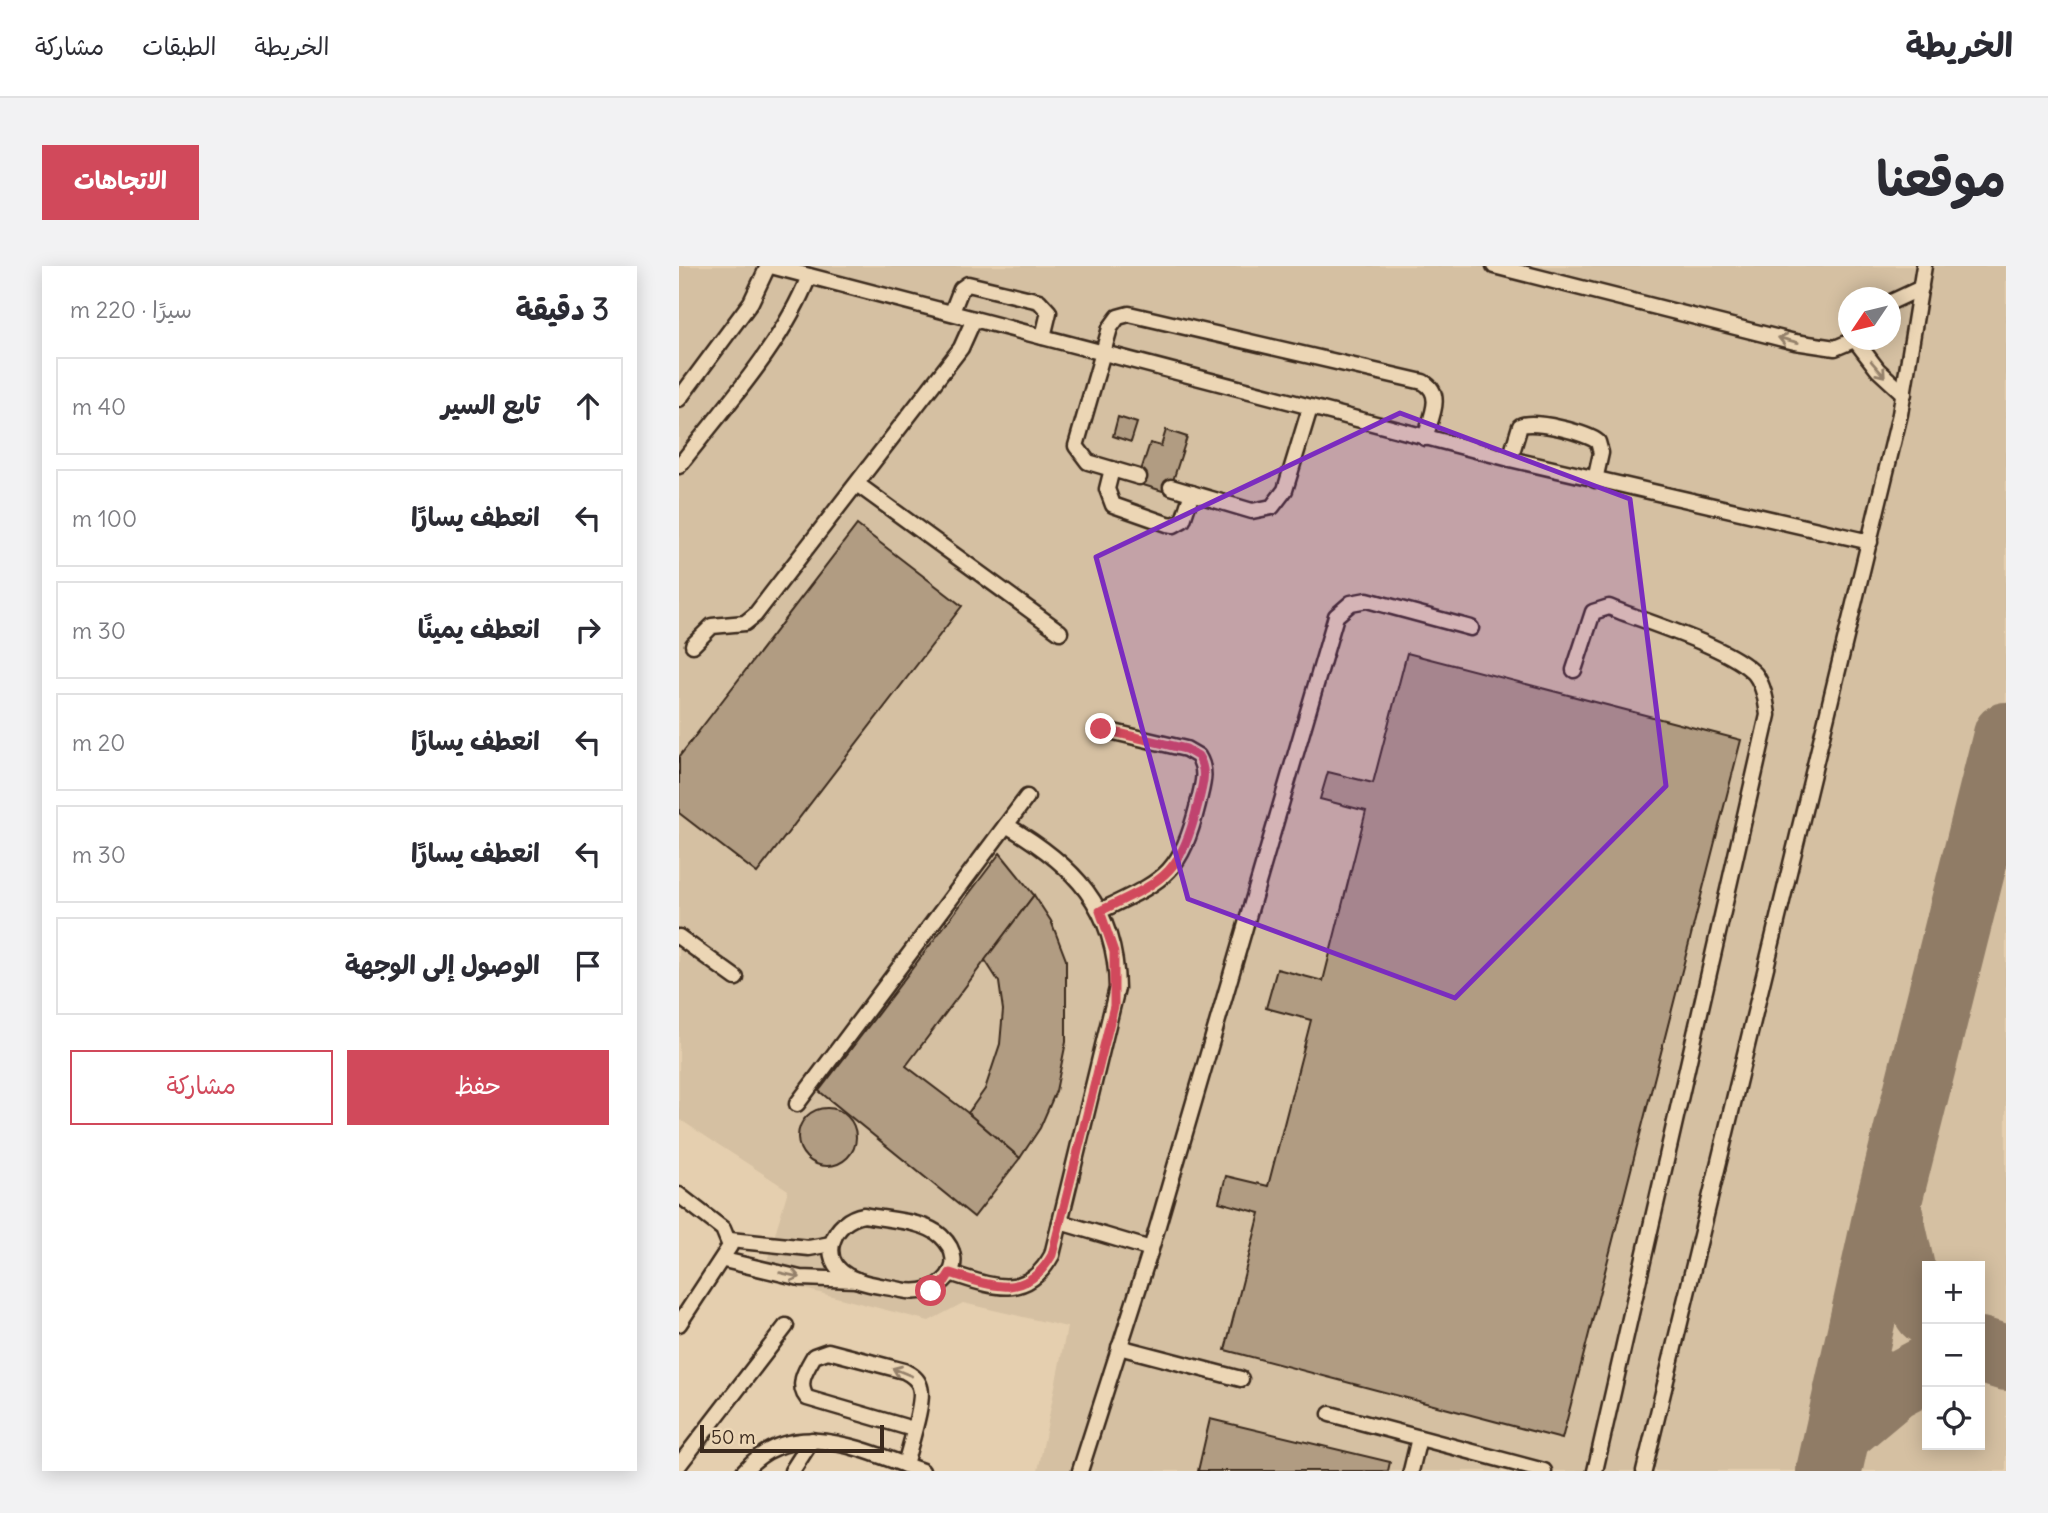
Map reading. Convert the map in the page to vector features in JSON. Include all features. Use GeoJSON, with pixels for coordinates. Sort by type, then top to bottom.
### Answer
{"type":"FeatureCollection","features":[{"type":"Feature","properties":{"kind":"lane"},"geometry":{"type":"LineString","coordinates":[[679,399],[751,302],[770,266],[1425,438],[1595,480],[1870,542]]}},
{"type":"Feature","properties":{"kind":"lane"},"geometry":{"type":"LineString","coordinates":[[1494,266],[1795,342],[1838,347]]}},
{"type":"Feature","properties":{"kind":"lane"},"geometry":{"type":"LineString","coordinates":[[1644,1471],[1870,542],[1904,394],[1924,266]]}},
{"type":"Feature","properties":{"kind":"lane"},"geometry":{"type":"LineString","coordinates":[[679,466],[776,340],[800,299],[809,276]]}},
{"type":"Feature","properties":{"kind":"lane"},"geometry":{"type":"LineString","coordinates":[[952,312],[961,289],[968,284],[1039,301],[1049,312],[1043,337]]}},
{"type":"Feature","properties":{"kind":"lane"},"geometry":{"type":"LineString","coordinates":[[1901,297],[1921,288]]}},
{"type":"Feature","properties":{"kind":"lane"},"geometry":{"type":"LineString","coordinates":[[1139,477],[1083,459],[1076,446],[1113,322],[1129,314],[1423,382],[1433,390],[1436,401],[1425,438]]}},
{"type":"Feature","properties":{"kind":"lane"},"geometry":{"type":"LineString","coordinates":[[694,645],[712,625],[745,623],[755,615],[961,348],[974,319]]}},
{"type":"Feature","properties":{"kind":"lane"},"geometry":{"type":"LineString","coordinates":[[1863,350],[1878,370],[1904,394]]}},
{"type":"Feature","properties":{"kind":"lane"},"geometry":{"type":"LineString","coordinates":[[1171,487],[1252,511],[1272,508],[1285,489],[1310,408]]}},
{"type":"Feature","properties":{"kind":"lane"},"geometry":{"type":"LineString","coordinates":[[1510,459],[1520,426],[1536,423],[1589,436],[1598,442],[1601,453],[1595,480]]}},
{"type":"Feature","properties":{"kind":"lane"},"geometry":{"type":"LineString","coordinates":[[1112,469],[1107,489],[1113,505],[1167,524],[1174,525],[1184,520],[1192,493]]}},
{"type":"Feature","properties":{"kind":"lane"},"geometry":{"type":"LineString","coordinates":[[857,484],[1061,632]]}},
{"type":"Feature","properties":{"kind":"lane"},"geometry":{"type":"LineString","coordinates":[[1080,1471],[1151,1249],[1336,616],[1351,603],[1367,600],[1471,628]]}},
{"type":"Feature","properties":{"kind":"lane"},"geometry":{"type":"LineString","coordinates":[[1574,670],[1593,612],[1609,607],[1738,660],[1756,676],[1762,687],[1768,715],[1595,1471]]}},
{"type":"Feature","properties":{"kind":"lane"},"geometry":{"type":"LineString","coordinates":[[1100,911],[1147,888],[1173,868],[1188,842],[1204,777],[1198,756],[1186,749],[1101,729]]}},
{"type":"Feature","properties":{"kind":"lane"},"geometry":{"type":"LineString","coordinates":[[797,1104],[1027,797]]}},
{"type":"Feature","properties":{"kind":"lane"},"geometry":{"type":"LineString","coordinates":[[950,1273],[993,1287],[1005,1288],[1028,1281],[1038,1274],[1052,1255],[1114,1006],[1114,952],[1100,911],[1075,875],[1051,854],[1006,825]]}},
{"type":"Feature","properties":{"kind":"lane"},"geometry":{"type":"LineString","coordinates":[[679,937],[736,978]]}},
{"type":"Feature","properties":{"kind":"lane"},"geometry":{"type":"LineString","coordinates":[[679,1195],[723,1229],[730,1240],[729,1251],[724,1260],[679,1324]]}},
{"type":"Feature","properties":{"kind":"lane"},"geometry":{"type":"LineString","coordinates":[[724,1260],[800,1278],[857,1280],[922,1293],[939,1287],[950,1273],[951,1254],[943,1237],[926,1228],[864,1215],[846,1220],[839,1226],[831,1244],[832,1254],[841,1271],[857,1280]]}},
{"type":"Feature","properties":{"kind":"lane"},"geometry":{"type":"LineString","coordinates":[[1060,1222],[1151,1249]]}},
{"type":"Feature","properties":{"kind":"lane"},"geometry":{"type":"LineString","coordinates":[[730,1240],[809,1248],[831,1244]]}},
{"type":"Feature","properties":{"kind":"lane"},"geometry":{"type":"LineString","coordinates":[[679,1465],[786,1326]]}},
{"type":"Feature","properties":{"kind":"lane"},"geometry":{"type":"LineString","coordinates":[[1119,1347],[1241,1379]]}},
{"type":"Feature","properties":{"kind":"lane"},"geometry":{"type":"LineString","coordinates":[[905,1465],[913,1429],[921,1391],[910,1374],[828,1351],[814,1356],[801,1382],[801,1388],[807,1398],[913,1429]]}},
{"type":"Feature","properties":{"kind":"lane"},"geometry":{"type":"LineString","coordinates":[[1330,1414],[1544,1471]]}},
{"type":"Feature","properties":{"kind":"lane"},"geometry":{"type":"LineString","coordinates":[[1411,1471],[1419,1438]]}},
{"type":"Feature","properties":{"kind":"lane"},"geometry":{"type":"LineString","coordinates":[[744,1471],[761,1454],[779,1444],[799,1439],[812,1440],[888,1465],[905,1465],[922,1471]]}},
{"type":"Feature","properties":{"kind":"lane"},"geometry":{"type":"LineString","coordinates":[[793,1471],[812,1440]]}},
{"type":"Feature","properties":{"kind":"highlighted area"},"geometry":{"type":"Polygon","coordinates":[[[1400,413],[1630,499],[1666,786],[1455,998],[1188,899],[1096,557],[1400,413]]]}},
{"type":"Feature","properties":{"kind":"shaded area"},"geometry":{"type":"Polygon","coordinates":[[[679,266],[2006,266],[2006,1471],[1038,1471],[1067,1327],[963,1303],[929,1321],[762,1278],[788,1190],[679,1119],[679,266]]]}},
{"type":"Feature","properties":{"kind":"building"},"geometry":{"type":"Polygon","coordinates":[[[1118,417],[1137,423],[1131,442],[1113,436],[1118,417]]]}},
{"type":"Feature","properties":{"kind":"building"},"geometry":{"type":"Polygon","coordinates":[[[1166,430],[1187,437],[1169,493],[1137,483],[1150,443],[1161,446],[1166,430]]]}},
{"type":"Feature","properties":{"kind":"building"},"geometry":{"type":"Polygon","coordinates":[[[857,525],[962,606],[757,873],[679,813],[679,757],[857,525]]]}},
{"type":"Feature","properties":{"kind":"building"},"geometry":{"type":"Polygon","coordinates":[[[1407,653],[1741,740],[1562,1439],[1225,1350],[1260,1213],[1219,1202],[1226,1176],[1268,1186],[1311,1020],[1266,1008],[1277,969],[1323,981],[1366,811],[1320,799],[1328,772],[1373,783],[1407,653]]]}},
{"type":"Feature","properties":{"kind":"building"},"geometry":{"type":"Polygon","coordinates":[[[1000,853],[1034,895],[906,1066],[968,1113],[1020,1158],[974,1217],[819,1091],[1000,853]]]}},
{"type":"Feature","properties":{"kind":"building"},"geometry":{"type":"Polygon","coordinates":[[[1034,895],[1051,921],[1066,960],[1066,1042],[1056,1091],[1040,1128],[1020,1158],[968,1113],[985,1089],[1000,1044],[1003,1010],[999,982],[985,960],[1034,895]]]}},
{"type":"Feature","properties":{"kind":"building"},"geometry":{"type":"Polygon","coordinates":[[[821,1108],[833,1108],[848,1116],[856,1131],[856,1143],[848,1158],[833,1166],[821,1166],[806,1158],[798,1143],[798,1131],[806,1116],[821,1108]]]}},
{"type":"Feature","properties":{"kind":"building"},"geometry":{"type":"Polygon","coordinates":[[[1210,1419],[1390,1462],[1388,1471],[1198,1471],[1210,1419]]]}},
{"type":"Feature","properties":{"kind":"taxiway"},"geometry":{"type":"LineString","coordinates":[[1829,1471],[1888,1205],[2006,735]]}},
{"type":"Feature","properties":{"kind":"taxiway"},"geometry":{"type":"LineString","coordinates":[[1889,1210],[1903,1273],[1922,1304]]}},
{"type":"Feature","properties":{"kind":"taxiway"},"geometry":{"type":"LineString","coordinates":[[1985,1352],[2006,1358]]}},
{"type":"Feature","properties":{"kind":"taxiway"},"geometry":{"type":"LineString","coordinates":[[1838,1433],[1893,1387],[1922,1372]]}},
{"type":"Feature","properties":{"kind":"route"},"geometry":{"type":"LineString","coordinates":[[931,1291],[939,1287],[950,1273],[993,1287],[1017,1286],[1038,1274],[1052,1255],[1117,988],[1114,952],[1100,911],[1161,879],[1182,856],[1188,842],[1204,777],[1204,769],[1198,756],[1186,749],[1101,729]]}}]}
